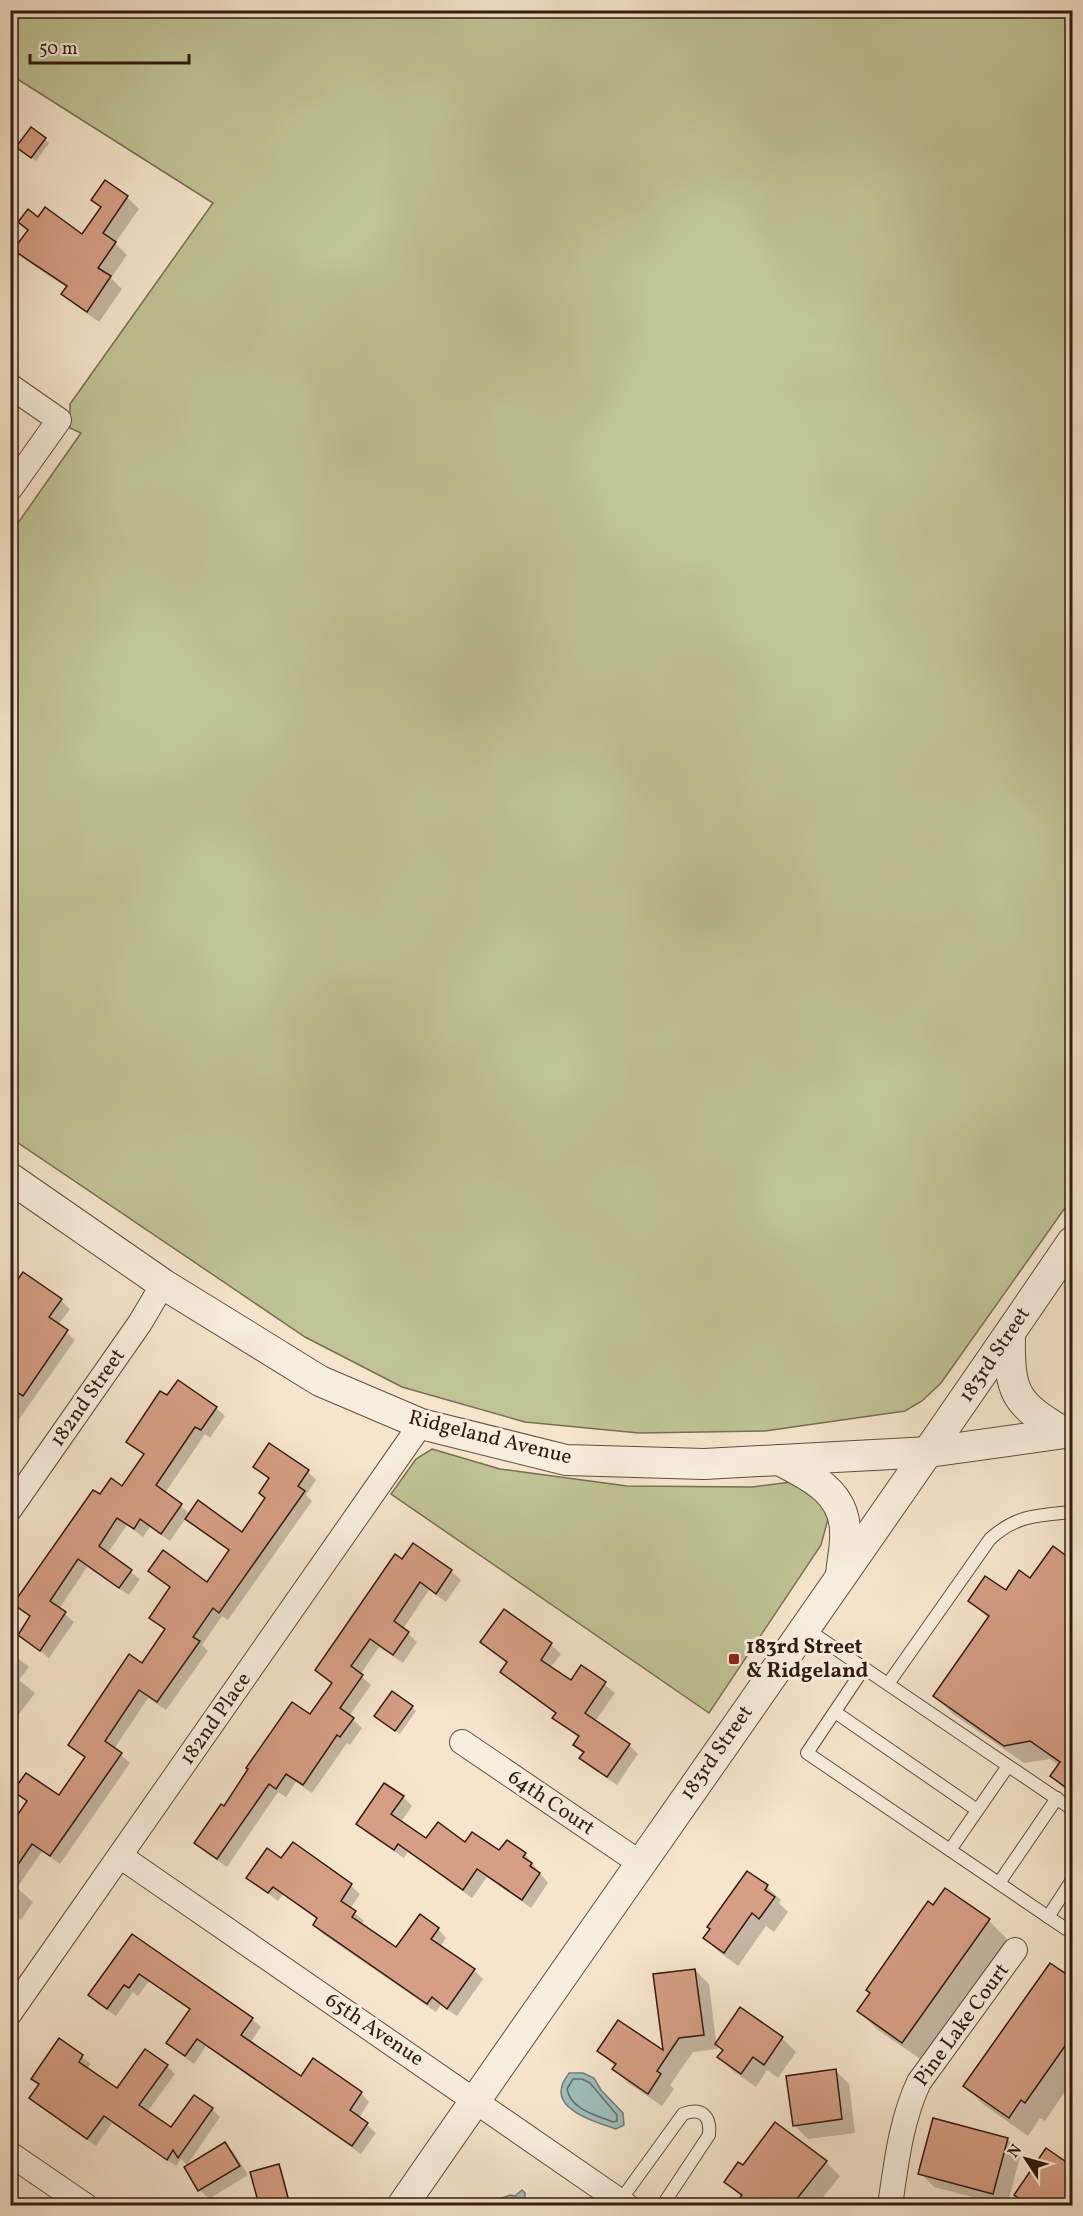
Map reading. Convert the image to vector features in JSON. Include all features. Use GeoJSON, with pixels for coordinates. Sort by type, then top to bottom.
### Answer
{"type":"FeatureCollection","features":[{"type":"Feature","properties":{"kind":"street"},"geometry":{"type":"LineString","coordinates":[[10,386],[59,420],[10,489]]}},
{"type":"Feature","properties":{"kind":"street","name":"Ridgeland Avenue"},"geometry":{"type":"LineString","coordinates":[[10,1178],[163,1284],[320,1381],[421,1425],[566,1460],[704,1464],[929,1452],[1069,1432]]}},
{"type":"Feature","properties":{"kind":"street","name":"183rd Street"},"geometry":{"type":"LineString","coordinates":[[402,2205],[929,1452],[1072,1242]]}},
{"type":"Feature","properties":{"kind":"street","name":"182nd Street"},"geometry":{"type":"LineString","coordinates":[[10,1509],[140,1323],[163,1284]]}},
{"type":"Feature","properties":{"kind":"street"},"geometry":{"type":"LineString","coordinates":[[1010,1334],[1009,1365],[1019,1398],[1034,1415],[1069,1432]]}},
{"type":"Feature","properties":{"kind":"street","name":"182nd Place"},"geometry":{"type":"LineString","coordinates":[[10,2013],[421,1425]]}},
{"type":"Feature","properties":{"kind":"street"},"geometry":{"type":"LineString","coordinates":[[779,1460],[819,1482],[841,1509],[845,1532],[840,1578]]}},
{"type":"Feature","properties":{"kind":"street","name":"64th Court"},"geometry":{"type":"LineString","coordinates":[[462,1742],[640,1863]]}},
{"type":"Feature","properties":{"kind":"street","name":"65th Avenue"},"geometry":{"type":"LineString","coordinates":[[120,1856],[623,2203]]}},
{"type":"Feature","properties":{"kind":"street","name":"Pine Lake Court"},"geometry":{"type":"LineString","coordinates":[[890,2205],[896,2162],[911,2098],[919,2082],[1016,1950]]}},
{"type":"Feature","properties":{"kind":"street"},"geometry":{"type":"LineString","coordinates":[[10,2154],[86,2205]]}},
{"type":"Feature","properties":{"kind":"lane"},"geometry":{"type":"LineString","coordinates":[[888,1684],[990,1539],[1001,1528],[1030,1516],[1072,1512]]}},
{"type":"Feature","properties":{"kind":"lane"},"geometry":{"type":"LineString","coordinates":[[805,1628],[1072,1809]]}},
{"type":"Feature","properties":{"kind":"lane"},"geometry":{"type":"LineString","coordinates":[[864,1668],[807,1753],[1072,1933]]}},
{"type":"Feature","properties":{"kind":"lane"},"geometry":{"type":"LineString","coordinates":[[835,1712],[977,1810]]}},
{"type":"Feature","properties":{"kind":"lane"},"geometry":{"type":"LineString","coordinates":[[950,1850],[1008,1766]]}},
{"type":"Feature","properties":{"kind":"lane"},"geometry":{"type":"LineString","coordinates":[[999,1883],[1057,1798]]}},
{"type":"Feature","properties":{"kind":"lane"},"geometry":{"type":"LineString","coordinates":[[1048,1917],[1072,1880]]}},
{"type":"Feature","properties":{"kind":"lane"},"geometry":{"type":"LineString","coordinates":[[623,2203],[683,2114],[691,2111],[699,2112],[706,2116],[710,2124],[709,2135],[662,2205]]}},
{"type":"Feature","properties":{"kind":"green space"},"geometry":{"type":"Polygon","coordinates":[[[10,11],[1072,11],[1072,1198],[941,1383],[922,1401],[905,1411],[765,1431],[639,1433],[525,1422],[402,1387],[305,1337],[11,1138],[11,533],[81,433],[70,428],[70,404],[213,203],[11,75],[10,11]]]}},
{"type":"Feature","properties":{"kind":"green space"},"geometry":{"type":"Polygon","coordinates":[[[432,1449],[500,1469],[627,1486],[752,1487],[791,1482],[816,1494],[829,1515],[821,1545],[709,1713],[391,1494],[416,1459],[432,1449]]]}},
{"type":"Feature","properties":{"kind":"water"},"geometry":{"type":"Polygon","coordinates":[[[569,2073],[583,2073],[594,2078],[601,2090],[623,2113],[624,2125],[616,2129],[580,2115],[571,2109],[561,2095],[563,2084],[569,2073]]]}},
{"type":"Feature","properties":{"kind":"water"},"geometry":{"type":"Polygon","coordinates":[[[522,2190],[525,2193],[525,2205],[493,2205],[497,2200],[510,2195],[515,2196],[522,2190]]]}},
{"type":"Feature","properties":{"kind":"building"},"geometry":{"type":"Polygon","coordinates":[[[31,127],[46,138],[31,158],[16,147],[31,127]]]}},
{"type":"Feature","properties":{"kind":"building"},"geometry":{"type":"Polygon","coordinates":[[[105,180],[128,196],[103,233],[116,242],[98,268],[111,276],[87,312],[61,294],[67,286],[13,250],[28,230],[18,222],[28,209],[38,217],[45,207],[82,234],[101,207],[91,200],[105,180]]]}},
{"type":"Feature","properties":{"kind":"building"},"geometry":{"type":"Polygon","coordinates":[[[23,1272],[62,1299],[49,1317],[68,1330],[23,1396],[10,1388],[10,1290],[23,1272]]]}},
{"type":"Feature","properties":{"kind":"building"},"geometry":{"type":"Polygon","coordinates":[[[178,1380],[217,1407],[201,1430],[195,1427],[156,1485],[182,1504],[161,1534],[140,1519],[134,1529],[117,1518],[99,1546],[132,1570],[119,1588],[78,1559],[50,1601],[66,1612],[40,1651],[18,1635],[30,1616],[13,1604],[93,1490],[100,1494],[111,1478],[122,1486],[144,1454],[126,1442],[160,1391],[167,1395],[178,1380]]]}},
{"type":"Feature","properties":{"kind":"building"},"geometry":{"type":"Polygon","coordinates":[[[269,1443],[309,1470],[298,1486],[305,1491],[219,1613],[213,1608],[193,1637],[200,1641],[157,1702],[139,1690],[105,1741],[122,1753],[50,1856],[32,1844],[10,1876],[10,1826],[27,1801],[13,1791],[26,1773],[59,1795],[85,1757],[68,1745],[129,1654],[142,1663],[165,1629],[149,1618],[170,1587],[148,1571],[163,1550],[207,1582],[229,1550],[185,1519],[198,1500],[242,1532],[265,1498],[259,1493],[269,1478],[253,1467],[269,1443]]]}},
{"type":"Feature","properties":{"kind":"building"},"geometry":{"type":"Polygon","coordinates":[[[413,1543],[452,1570],[436,1594],[420,1582],[394,1621],[409,1632],[393,1655],[370,1639],[351,1666],[363,1675],[340,1708],[354,1718],[340,1737],[337,1735],[303,1785],[286,1774],[276,1789],[269,1784],[217,1859],[194,1843],[221,1804],[224,1806],[248,1769],[246,1768],[292,1702],[310,1714],[332,1683],[315,1670],[395,1554],[402,1559],[413,1543]]]}},
{"type":"Feature","properties":{"kind":"building"},"geometry":{"type":"Polygon","coordinates":[[[1053,1546],[1072,1560],[1072,1792],[1050,1776],[1060,1762],[1030,1741],[1004,1746],[933,1696],[989,1616],[968,1601],[985,1576],[1006,1590],[1019,1570],[1030,1578],[1053,1546]]]}},
{"type":"Feature","properties":{"kind":"building"},"geometry":{"type":"Polygon","coordinates":[[[504,1609],[552,1643],[541,1660],[571,1680],[581,1665],[606,1682],[585,1713],[630,1744],[607,1777],[579,1758],[584,1752],[573,1745],[579,1736],[552,1718],[556,1713],[500,1672],[507,1662],[480,1642],[504,1609]]]}},
{"type":"Feature","properties":{"kind":"building"},"geometry":{"type":"Polygon","coordinates":[[[392,1691],[413,1706],[395,1731],[374,1716],[392,1691]]]}},
{"type":"Feature","properties":{"kind":"building"},"geometry":{"type":"Polygon","coordinates":[[[384,1783],[404,1796],[391,1814],[426,1838],[438,1822],[465,1842],[472,1832],[499,1850],[507,1840],[526,1853],[523,1857],[540,1873],[522,1900],[477,1869],[463,1890],[398,1844],[394,1850],[356,1824],[384,1783]]]}},
{"type":"Feature","properties":{"kind":"building"},"geometry":{"type":"Polygon","coordinates":[[[293,1842],[352,1884],[341,1901],[356,1911],[352,1917],[396,1947],[420,1914],[439,1928],[431,1939],[475,1969],[447,2009],[432,1997],[427,2004],[313,1925],[317,1918],[273,1887],[268,1893],[246,1878],[267,1848],[281,1858],[293,1842]]]}},
{"type":"Feature","properties":{"kind":"building"},"geometry":{"type":"Polygon","coordinates":[[[747,1871],[768,1885],[765,1890],[775,1897],[759,1919],[752,1913],[724,1953],[703,1938],[710,1929],[707,1927],[747,1871]]]}},
{"type":"Feature","properties":{"kind":"building"},"geometry":{"type":"Polygon","coordinates":[[[945,1888],[990,1919],[902,2043],[857,2011],[870,1993],[866,1990],[928,1901],[933,1905],[945,1888]]]}},
{"type":"Feature","properties":{"kind":"building"},"geometry":{"type":"Polygon","coordinates":[[[132,1934],[253,2018],[241,2035],[301,2076],[313,2058],[362,2092],[350,2110],[368,2123],[352,2146],[197,2039],[185,2056],[166,2043],[190,2009],[139,1974],[129,1988],[124,1985],[107,2009],[88,1995],[132,1934]]]}},
{"type":"Feature","properties":{"kind":"building"},"geometry":{"type":"Polygon","coordinates":[[[1050,1963],[1072,1978],[1072,2036],[1025,2103],[1021,2100],[1009,2118],[963,2086],[1050,1963]]]}},
{"type":"Feature","properties":{"kind":"building"},"geometry":{"type":"Polygon","coordinates":[[[695,1969],[704,2035],[679,2038],[657,2071],[661,2074],[648,2094],[612,2069],[616,2064],[597,2051],[618,2020],[663,2050],[653,1974],[695,1969]]]}},
{"type":"Feature","properties":{"kind":"building"},"geometry":{"type":"Polygon","coordinates":[[[740,2007],[783,2037],[764,2065],[753,2057],[741,2074],[717,2057],[723,2050],[715,2044],[740,2007]]]}},
{"type":"Feature","properties":{"kind":"building"},"geometry":{"type":"Polygon","coordinates":[[[59,2038],[83,2055],[79,2062],[117,2088],[145,2049],[168,2065],[139,2105],[171,2127],[194,2095],[213,2108],[178,2158],[173,2150],[167,2160],[104,2116],[87,2139],[29,2098],[39,2084],[31,2079],[59,2038]]]}},
{"type":"Feature","properties":{"kind":"building"},"geometry":{"type":"Polygon","coordinates":[[[836,2069],[842,2119],[793,2126],[786,2076],[836,2069]]]}},
{"type":"Feature","properties":{"kind":"building"},"geometry":{"type":"Polygon","coordinates":[[[933,2118],[1008,2138],[993,2194],[918,2174],[933,2118]]]}},
{"type":"Feature","properties":{"kind":"building"},"geometry":{"type":"Polygon","coordinates":[[[775,2122],[827,2161],[792,2205],[735,2205],[742,2195],[724,2182],[738,2162],[743,2165],[775,2122]]]}},
{"type":"Feature","properties":{"kind":"building"},"geometry":{"type":"Polygon","coordinates":[[[225,2142],[240,2166],[198,2191],[184,2167],[225,2142]]]}},
{"type":"Feature","properties":{"kind":"building"},"geometry":{"type":"Polygon","coordinates":[[[1046,2148],[1072,2166],[1072,2205],[1029,2205],[1014,2195],[1046,2148]]]}},
{"type":"Feature","properties":{"kind":"building"},"geometry":{"type":"Polygon","coordinates":[[[279,2164],[290,2205],[259,2205],[250,2172],[279,2164]]]}},
{"type":"Feature","properties":{"kind":"place","name":"183rd Street & Ridgeland"},"geometry":{"type":"Point","coordinates":[734,1659]}}]}
